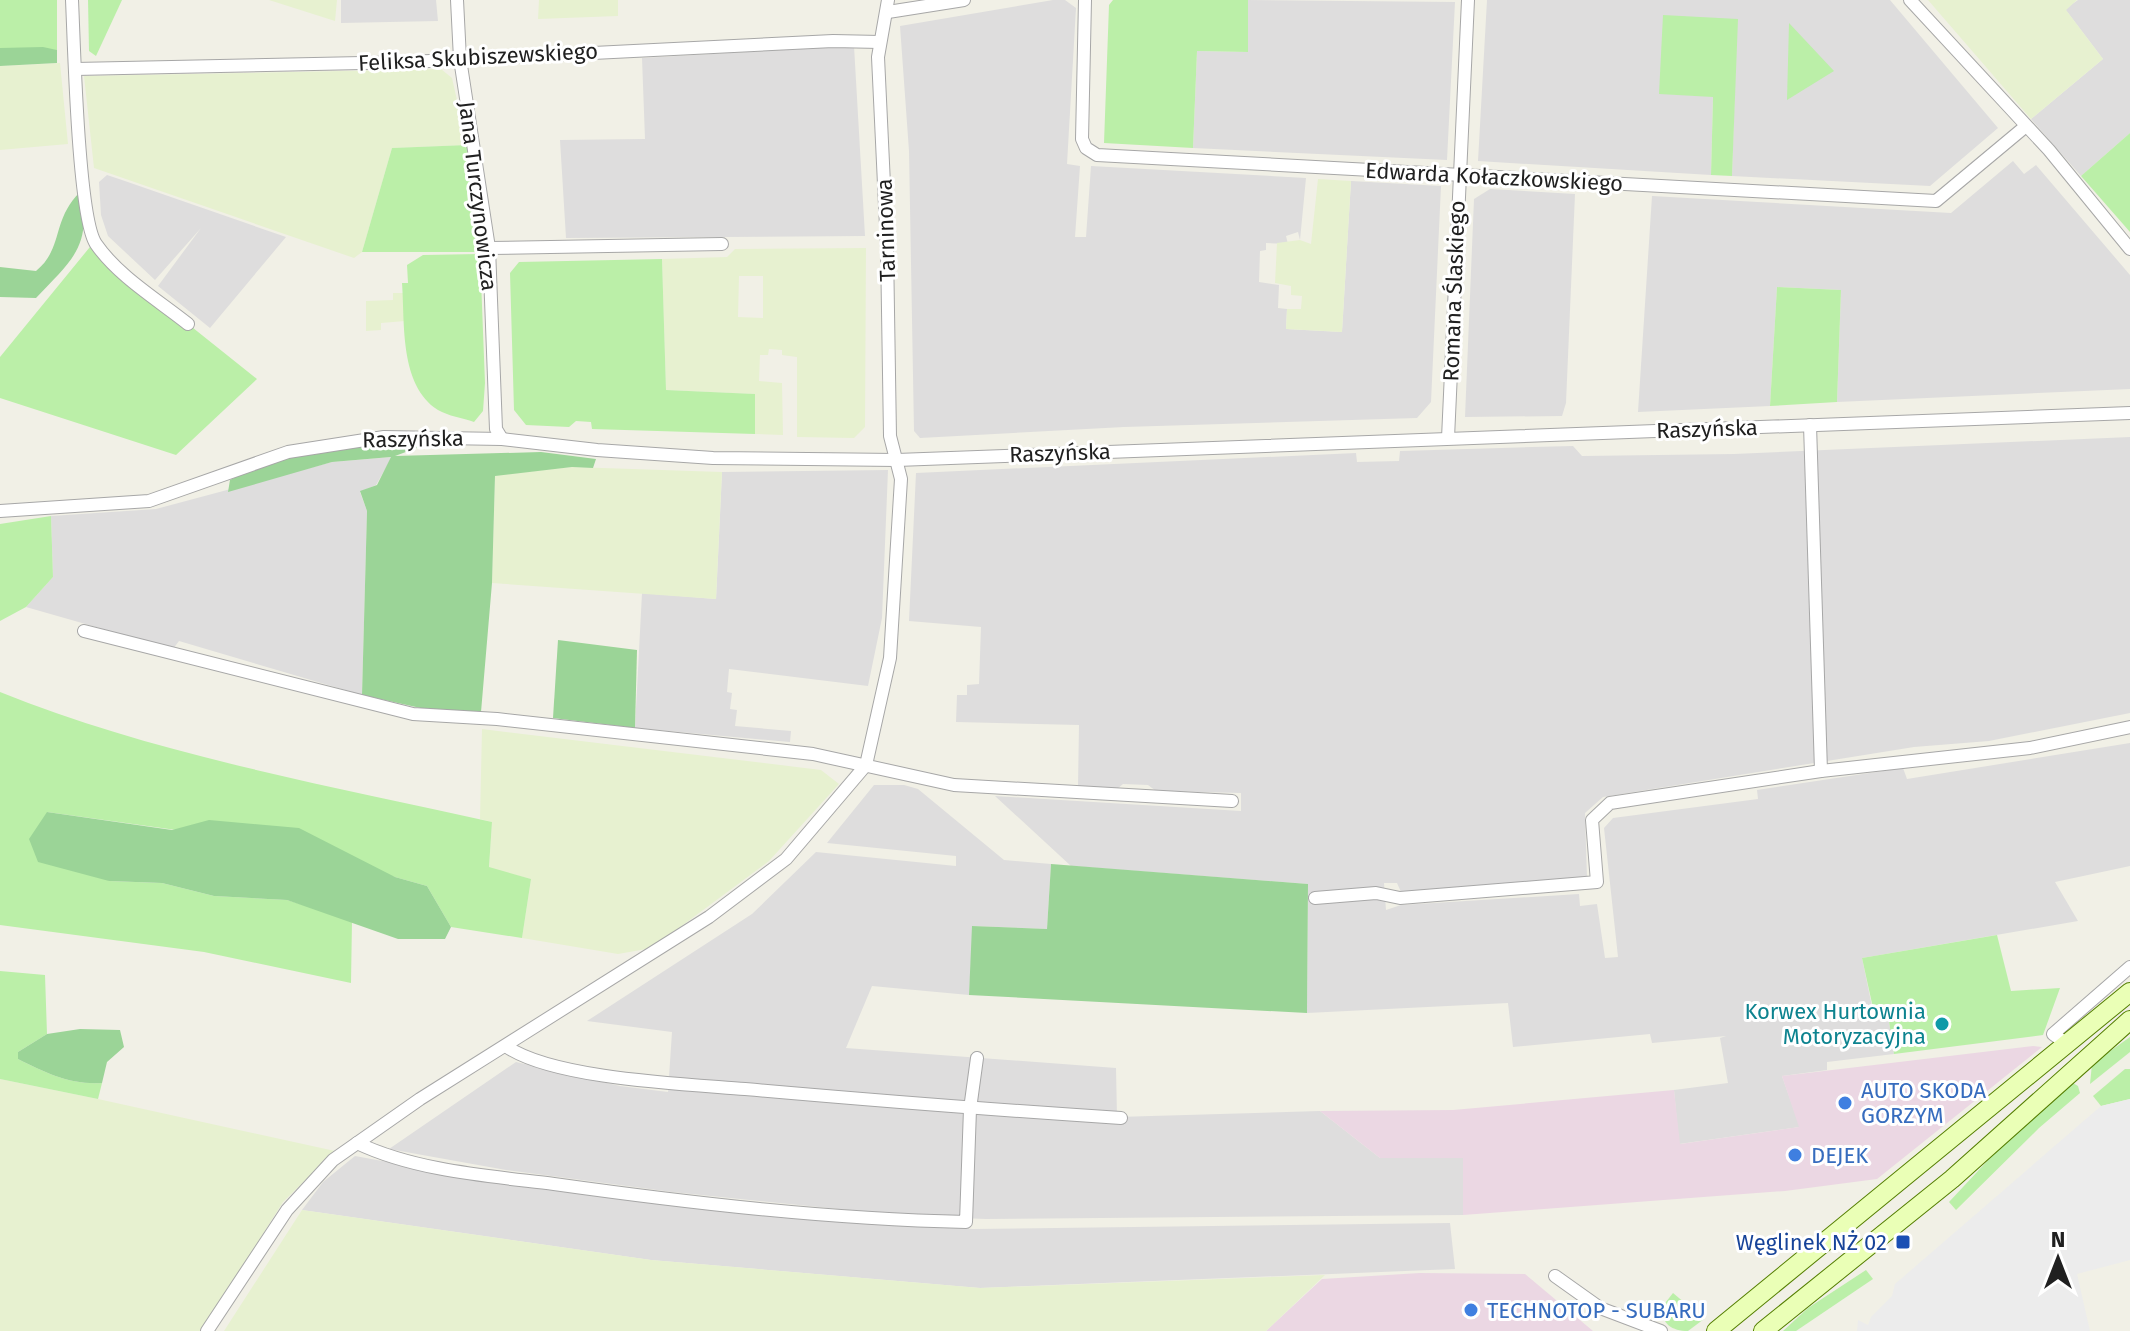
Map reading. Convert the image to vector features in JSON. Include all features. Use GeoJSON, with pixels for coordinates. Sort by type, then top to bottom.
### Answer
{"type":"FeatureCollection","features":[{"type":"Feature","properties":{"kind":"main road"},"geometry":{"type":"LineString","coordinates":[[1716,1331],[2060,1039],[2130,992]]}},
{"type":"Feature","properties":{"kind":"main road"},"geometry":{"type":"LineString","coordinates":[[1767,1329],[1952,1179],[2130,1020]]}},
{"type":"Feature","properties":{"kind":"street"},"geometry":{"type":"LineString","coordinates":[[72,0],[85,194],[94,242],[123,272],[188,324]]}},
{"type":"Feature","properties":{"kind":"street","name":"Jana Turczynowicza"},"geometry":{"type":"LineString","coordinates":[[457,0],[460,59],[489,248],[496,429],[502,439]]}},
{"type":"Feature","properties":{"kind":"street"},"geometry":{"type":"LineString","coordinates":[[888,6],[964,0]]}},
{"type":"Feature","properties":{"kind":"street","name":"Edwarda Kołaczkowskiego"},"geometry":{"type":"LineString","coordinates":[[1085,0],[1082,139],[1086,148],[1097,155],[1936,201],[2026,126]]}},
{"type":"Feature","properties":{"kind":"street","name":"Romana Ślaskiego"},"geometry":{"type":"LineString","coordinates":[[1448,438],[1468,0]]}},
{"type":"Feature","properties":{"kind":"street"},"geometry":{"type":"LineString","coordinates":[[1910,0],[2026,126],[2130,249]]}},
{"type":"Feature","properties":{"kind":"street","name":"Tarninowa"},"geometry":{"type":"LineString","coordinates":[[866,765],[892,640],[901,479],[890,436],[887,248],[878,57],[888,6]]}},
{"type":"Feature","properties":{"kind":"street","name":"Feliksa Skubiszewskiego"},"geometry":{"type":"LineString","coordinates":[[75,69],[460,59],[833,41],[880,42]]}},
{"type":"Feature","properties":{"kind":"street"},"geometry":{"type":"LineString","coordinates":[[489,248],[722,244]]}},
{"type":"Feature","properties":{"kind":"street","name":"Raszyńska"},"geometry":{"type":"LineString","coordinates":[[0,511],[149,501],[288,452],[345,441],[428,436],[502,439],[637,454],[897,460],[2130,413]]}},
{"type":"Feature","properties":{"kind":"street"},"geometry":{"type":"LineString","coordinates":[[1810,425],[1821,771]]}},
{"type":"Feature","properties":{"kind":"street"},"geometry":{"type":"LineString","coordinates":[[84,631],[413,714],[497,719],[813,754],[954,785],[1232,801]]}},
{"type":"Feature","properties":{"kind":"street"},"geometry":{"type":"LineString","coordinates":[[1315,898],[1376,893],[1400,898],[1597,882],[1592,820],[1610,803],[1821,771],[2030,748],[2130,727]]}},
{"type":"Feature","properties":{"kind":"street"},"geometry":{"type":"LineString","coordinates":[[207,1331],[287,1210],[333,1160],[420,1099],[709,917],[786,859],[866,765]]}},
{"type":"Feature","properties":{"kind":"street"},"geometry":{"type":"LineString","coordinates":[[2060,1039],[2130,967]]}},
{"type":"Feature","properties":{"kind":"street"},"geometry":{"type":"LineString","coordinates":[[507,1047],[520,1055],[543,1061],[662,1083],[970,1109],[1121,1118]]}},
{"type":"Feature","properties":{"kind":"street"},"geometry":{"type":"LineString","coordinates":[[357,1143],[382,1155],[490,1176],[584,1189],[781,1210],[966,1222],[970,1109],[977,1058]]}},
{"type":"Feature","properties":{"kind":"street"},"geometry":{"type":"LineString","coordinates":[[1555,1276],[1632,1326],[1661,1331]]}},
{"type":"Feature","properties":{"kind":"shaded area"},"geometry":{"type":"Polygon","coordinates":[[[341,0],[436,0],[438,21],[341,23],[341,0]]]}},
{"type":"Feature","properties":{"kind":"shaded area"},"geometry":{"type":"Polygon","coordinates":[[[1065,0],[1076,8],[1067,164],[1080,166],[1075,237],[1086,237],[1091,166],[1306,178],[1300,240],[1298,232],[1286,236],[1288,244],[1266,243],[1266,250],[1260,251],[1259,282],[1279,285],[1278,308],[1287,309],[1286,329],[1342,332],[1351,181],[1441,186],[1431,402],[1417,418],[1124,427],[920,438],[914,431],[909,151],[900,26],[1065,0]]]}},
{"type":"Feature","properties":{"kind":"shaded area"},"geometry":{"type":"Polygon","coordinates":[[[1248,0],[1455,2],[1447,160],[1193,148],[1197,51],[1248,52],[1248,0]]]}},
{"type":"Feature","properties":{"kind":"shaded area"},"geometry":{"type":"Polygon","coordinates":[[[1487,0],[1890,0],[1998,128],[1930,186],[1732,176],[1737,19],[1659,93],[1713,96],[1711,175],[1478,161],[1487,0]]]}},
{"type":"Feature","properties":{"kind":"shaded area"},"geometry":{"type":"Polygon","coordinates":[[[2078,0],[2130,0],[2130,133],[2081,176],[2031,119],[2103,59],[2065,9],[2078,0]]]}},
{"type":"Feature","properties":{"kind":"shaded area"},"geometry":{"type":"Polygon","coordinates":[[[854,46],[865,236],[566,238],[560,140],[645,139],[642,58],[854,46]]]}},
{"type":"Feature","properties":{"kind":"shaded area"},"geometry":{"type":"Polygon","coordinates":[[[2013,161],[2024,174],[2036,165],[2130,275],[2130,389],[1837,402],[1841,290],[1777,287],[1770,406],[1638,412],[1652,196],[1951,213],[2013,161]]]}},
{"type":"Feature","properties":{"kind":"shaded area"},"geometry":{"type":"Polygon","coordinates":[[[107,175],[286,237],[210,328],[158,286],[201,228],[155,280],[108,236],[101,215],[99,182],[107,175]]]}},
{"type":"Feature","properties":{"kind":"shaded area"},"geometry":{"type":"Polygon","coordinates":[[[1490,189],[1575,194],[1566,403],[1562,416],[1465,417],[1474,199],[1490,189]]]}},
{"type":"Feature","properties":{"kind":"shaded area"},"geometry":{"type":"Polygon","coordinates":[[[2130,437],[2130,713],[1989,741],[1914,747],[1603,797],[1585,813],[1587,878],[1401,892],[1397,883],[1384,883],[1386,910],[1401,905],[1579,894],[1580,906],[1597,904],[1605,958],[1618,957],[1604,828],[1613,818],[1758,799],[1757,790],[1903,768],[1907,779],[2130,743],[2130,866],[2055,882],[2078,921],[1862,958],[1874,1016],[1888,1015],[1894,1054],[1827,1062],[1827,1070],[1782,1076],[1800,1127],[1679,1144],[1674,1090],[1728,1083],[1720,1038],[1726,1036],[1652,1043],[1650,1034],[1513,1047],[1508,1003],[1307,1013],[1308,884],[1071,866],[995,796],[1241,811],[1241,793],[1156,791],[1148,785],[1123,784],[1117,789],[1078,786],[1079,725],[956,722],[957,695],[967,695],[967,685],[979,684],[981,627],[909,621],[916,473],[1356,453],[1357,462],[1399,461],[1400,451],[1532,447],[1573,446],[1582,456],[1734,454],[2130,437]]]}},
{"type":"Feature","properties":{"kind":"shaded area"},"geometry":{"type":"Polygon","coordinates":[[[392,457],[376,485],[360,492],[367,511],[362,695],[179,641],[173,649],[26,607],[53,577],[51,516],[156,509],[332,462],[392,457]]]}},
{"type":"Feature","properties":{"kind":"shaded area"},"geometry":{"type":"Polygon","coordinates":[[[888,470],[882,618],[868,686],[729,669],[727,692],[732,693],[730,709],[737,710],[735,726],[791,731],[790,742],[635,728],[642,593],[716,599],[722,472],[888,470]]]}},
{"type":"Feature","properties":{"kind":"shaded area"},"geometry":{"type":"Polygon","coordinates":[[[874,785],[904,785],[918,789],[1004,860],[1051,864],[1047,929],[973,926],[969,995],[872,986],[846,1048],[1116,1068],[1117,1117],[1320,1111],[1380,1158],[1463,1158],[1463,1215],[986,1219],[907,1216],[672,1192],[506,1170],[389,1149],[516,1062],[620,1086],[668,1092],[672,1032],[587,1021],[752,914],[816,852],[956,866],[956,856],[827,843],[874,785]]]}},
{"type":"Feature","properties":{"kind":"shaded area"},"geometry":{"type":"Polygon","coordinates":[[[2042,1047],[1877,1179],[1785,1191],[1463,1215],[1463,1158],[1380,1158],[1320,1111],[1453,1110],[1674,1090],[1680,1144],[1799,1127],[1782,1076],[2042,1047]]]}},
{"type":"Feature","properties":{"kind":"shaded area"},"geometry":{"type":"Polygon","coordinates":[[[2130,1099],[2130,1260],[2077,1274],[2090,1331],[1857,1331],[1858,1320],[1868,1325],[1871,1317],[1892,1296],[1895,1284],[2101,1106],[2130,1099]]]}},
{"type":"Feature","properties":{"kind":"shaded area"},"geometry":{"type":"Polygon","coordinates":[[[355,1156],[497,1182],[828,1220],[973,1229],[1450,1223],[1455,1269],[980,1288],[651,1260],[302,1210],[323,1182],[355,1156]]]}},
{"type":"Feature","properties":{"kind":"shaded area"},"geometry":{"type":"Polygon","coordinates":[[[1420,1273],[1525,1274],[1593,1331],[1266,1331],[1322,1279],[1420,1273]]]}},
{"type":"Feature","properties":{"kind":"green space"},"geometry":{"type":"Polygon","coordinates":[[[0,0],[57,0],[57,50],[0,48],[0,0]]]}},
{"type":"Feature","properties":{"kind":"green space"},"geometry":{"type":"Polygon","coordinates":[[[88,0],[122,0],[96,56],[89,51],[88,0]]]}},
{"type":"Feature","properties":{"kind":"green space"},"geometry":{"type":"Polygon","coordinates":[[[269,0],[337,0],[335,21],[269,0]]]}},
{"type":"Feature","properties":{"kind":"green space"},"geometry":{"type":"Polygon","coordinates":[[[539,0],[618,0],[618,16],[538,19],[539,0]]]}},
{"type":"Feature","properties":{"kind":"green space"},"geometry":{"type":"Polygon","coordinates":[[[1113,0],[1248,0],[1248,52],[1197,51],[1193,148],[1104,143],[1109,5],[1113,0]]]}},
{"type":"Feature","properties":{"kind":"green space"},"geometry":{"type":"Polygon","coordinates":[[[1928,0],[2077,0],[2066,10],[2103,59],[2031,119],[1928,0]]]}},
{"type":"Feature","properties":{"kind":"green space"},"geometry":{"type":"Polygon","coordinates":[[[1663,15],[1738,19],[1732,176],[1711,175],[1713,97],[1659,94],[1663,15]]]}},
{"type":"Feature","properties":{"kind":"green space"},"geometry":{"type":"Polygon","coordinates":[[[1789,23],[1834,71],[1787,100],[1789,23]]]}},
{"type":"Feature","properties":{"kind":"green space"},"geometry":{"type":"Polygon","coordinates":[[[43,47],[57,50],[57,63],[0,66],[0,48],[43,47]]]}},
{"type":"Feature","properties":{"kind":"green space"},"geometry":{"type":"Polygon","coordinates":[[[60,63],[68,144],[0,150],[0,66],[60,63]]]}},
{"type":"Feature","properties":{"kind":"green space"},"geometry":{"type":"Polygon","coordinates":[[[441,69],[452,78],[467,145],[392,148],[362,252],[354,258],[94,168],[84,76],[441,69]]]}},
{"type":"Feature","properties":{"kind":"green space"},"geometry":{"type":"Polygon","coordinates":[[[2130,133],[2130,232],[2081,176],[2130,133]]]}},
{"type":"Feature","properties":{"kind":"green space"},"geometry":{"type":"Polygon","coordinates":[[[467,145],[485,252],[362,252],[392,148],[467,145]]]}},
{"type":"Feature","properties":{"kind":"green space"},"geometry":{"type":"Polygon","coordinates":[[[1318,179],[1351,181],[1342,332],[1286,329],[1287,309],[1301,309],[1302,296],[1291,295],[1291,286],[1275,283],[1277,243],[1300,240],[1311,244],[1318,179]]]}},
{"type":"Feature","properties":{"kind":"green space"},"geometry":{"type":"Polygon","coordinates":[[[80,192],[84,226],[81,240],[69,262],[36,298],[0,297],[0,267],[36,271],[51,253],[65,213],[80,192]]]}},
{"type":"Feature","properties":{"kind":"green space"},"geometry":{"type":"Polygon","coordinates":[[[94,242],[123,272],[257,379],[176,455],[0,398],[0,357],[94,242]]]}},
{"type":"Feature","properties":{"kind":"green space"},"geometry":{"type":"Polygon","coordinates":[[[866,248],[865,427],[854,438],[797,437],[797,357],[782,355],[782,350],[769,349],[768,355],[760,355],[759,381],[782,383],[783,435],[755,434],[754,394],[666,390],[662,259],[727,257],[735,249],[866,248]],[[739,276],[738,317],[763,318],[763,276],[739,276]]]}},
{"type":"Feature","properties":{"kind":"green space"},"geometry":{"type":"Polygon","coordinates":[[[480,254],[485,383],[483,411],[474,422],[438,410],[425,399],[416,385],[406,352],[402,283],[408,283],[407,265],[423,255],[480,254]]]}},
{"type":"Feature","properties":{"kind":"green space"},"geometry":{"type":"Polygon","coordinates":[[[662,259],[666,390],[755,394],[755,434],[592,429],[591,422],[576,421],[569,427],[526,425],[514,410],[510,273],[519,262],[662,259]]]}},
{"type":"Feature","properties":{"kind":"green space"},"geometry":{"type":"Polygon","coordinates":[[[1777,287],[1841,290],[1837,402],[1770,406],[1777,287]]]}},
{"type":"Feature","properties":{"kind":"green space"},"geometry":{"type":"Polygon","coordinates":[[[393,293],[403,293],[405,321],[381,323],[381,330],[366,331],[366,301],[393,300],[393,293]]]}},
{"type":"Feature","properties":{"kind":"green space"},"geometry":{"type":"Polygon","coordinates":[[[430,443],[395,456],[541,452],[596,459],[593,468],[572,467],[495,476],[492,583],[481,712],[434,711],[362,695],[367,511],[360,491],[377,485],[391,457],[332,462],[228,492],[230,480],[254,469],[302,455],[430,443]]]}},
{"type":"Feature","properties":{"kind":"green space"},"geometry":{"type":"Polygon","coordinates":[[[572,467],[722,472],[716,599],[492,583],[495,475],[572,467]]]}},
{"type":"Feature","properties":{"kind":"green space"},"geometry":{"type":"Polygon","coordinates":[[[51,516],[53,577],[26,607],[0,621],[0,524],[51,516]]]}},
{"type":"Feature","properties":{"kind":"green space"},"geometry":{"type":"Polygon","coordinates":[[[558,640],[637,650],[635,728],[553,718],[558,640]]]}},
{"type":"Feature","properties":{"kind":"green space"},"geometry":{"type":"Polygon","coordinates":[[[0,692],[120,734],[181,751],[492,822],[489,867],[531,879],[522,938],[451,927],[427,886],[395,877],[176,830],[47,812],[109,881],[162,883],[214,896],[287,900],[352,920],[351,983],[204,952],[0,925],[0,692]]]}},
{"type":"Feature","properties":{"kind":"green space"},"geometry":{"type":"Polygon","coordinates":[[[482,729],[821,770],[839,784],[769,861],[652,948],[618,954],[522,938],[531,879],[489,868],[492,822],[480,819],[482,729]]]}},
{"type":"Feature","properties":{"kind":"green space"},"geometry":{"type":"Polygon","coordinates":[[[47,812],[172,830],[209,820],[299,828],[395,877],[427,886],[451,927],[445,939],[398,939],[287,900],[214,896],[162,883],[109,881],[38,862],[29,839],[47,812]]]}},
{"type":"Feature","properties":{"kind":"green space"},"geometry":{"type":"Polygon","coordinates":[[[1051,864],[1308,884],[1307,1013],[969,995],[972,926],[1047,929],[1051,864]]]}},
{"type":"Feature","properties":{"kind":"green space"},"geometry":{"type":"Polygon","coordinates":[[[1997,935],[2011,991],[2060,988],[2043,1035],[1894,1054],[1888,1015],[1875,1017],[1862,958],[1997,935]]]}},
{"type":"Feature","properties":{"kind":"green space"},"geometry":{"type":"Polygon","coordinates":[[[0,971],[45,975],[47,1034],[18,1052],[18,1059],[69,1080],[102,1083],[98,1099],[0,1079],[0,971]]]}},
{"type":"Feature","properties":{"kind":"green space"},"geometry":{"type":"Polygon","coordinates":[[[80,1029],[120,1030],[124,1047],[107,1062],[102,1083],[69,1080],[18,1059],[18,1052],[47,1034],[80,1029]]]}},
{"type":"Feature","properties":{"kind":"green space"},"geometry":{"type":"Polygon","coordinates":[[[2130,1037],[2130,1052],[2090,1084],[2092,1064],[2130,1037]]]}},
{"type":"Feature","properties":{"kind":"green space"},"geometry":{"type":"Polygon","coordinates":[[[2125,1069],[2130,1069],[2130,1099],[2101,1106],[2093,1096],[2125,1069]]]}},
{"type":"Feature","properties":{"kind":"green space"},"geometry":{"type":"Polygon","coordinates":[[[0,1079],[335,1151],[283,1202],[202,1331],[0,1331],[0,1079]]]}},
{"type":"Feature","properties":{"kind":"green space"},"geometry":{"type":"Polygon","coordinates":[[[2073,1083],[2080,1093],[2039,1128],[1956,1210],[1949,1202],[1991,1157],[2073,1083]]]}},
{"type":"Feature","properties":{"kind":"green space"},"geometry":{"type":"Polygon","coordinates":[[[302,1210],[651,1260],[980,1288],[1325,1275],[1266,1331],[224,1331],[302,1210]]]}},
{"type":"Feature","properties":{"kind":"green space"},"geometry":{"type":"Polygon","coordinates":[[[1866,1270],[1873,1279],[1796,1331],[1783,1331],[1808,1308],[1866,1270]]]}},
{"type":"Feature","properties":{"kind":"green space"},"geometry":{"type":"Polygon","coordinates":[[[1673,1293],[1704,1319],[1688,1331],[1672,1328],[1663,1318],[1662,1307],[1673,1293]]]}},
{"type":"Feature","properties":{"kind":"place","name":"Korwex Hurtownia Motoryzacyjna"},"geometry":{"type":"Point","coordinates":[1942,1024]}},
{"type":"Feature","properties":{"kind":"place","name":"AUTO SKODA GORZYM"},"geometry":{"type":"Point","coordinates":[1845,1103]}},
{"type":"Feature","properties":{"kind":"place","name":"DEJEK"},"geometry":{"type":"Point","coordinates":[1795,1155]}},
{"type":"Feature","properties":{"kind":"place","name":"Węglinek NŻ 02"},"geometry":{"type":"Point","coordinates":[1903,1242]}},
{"type":"Feature","properties":{"kind":"place","name":"TECHNOTOP - SUBARU"},"geometry":{"type":"Point","coordinates":[1471,1310]}}]}
